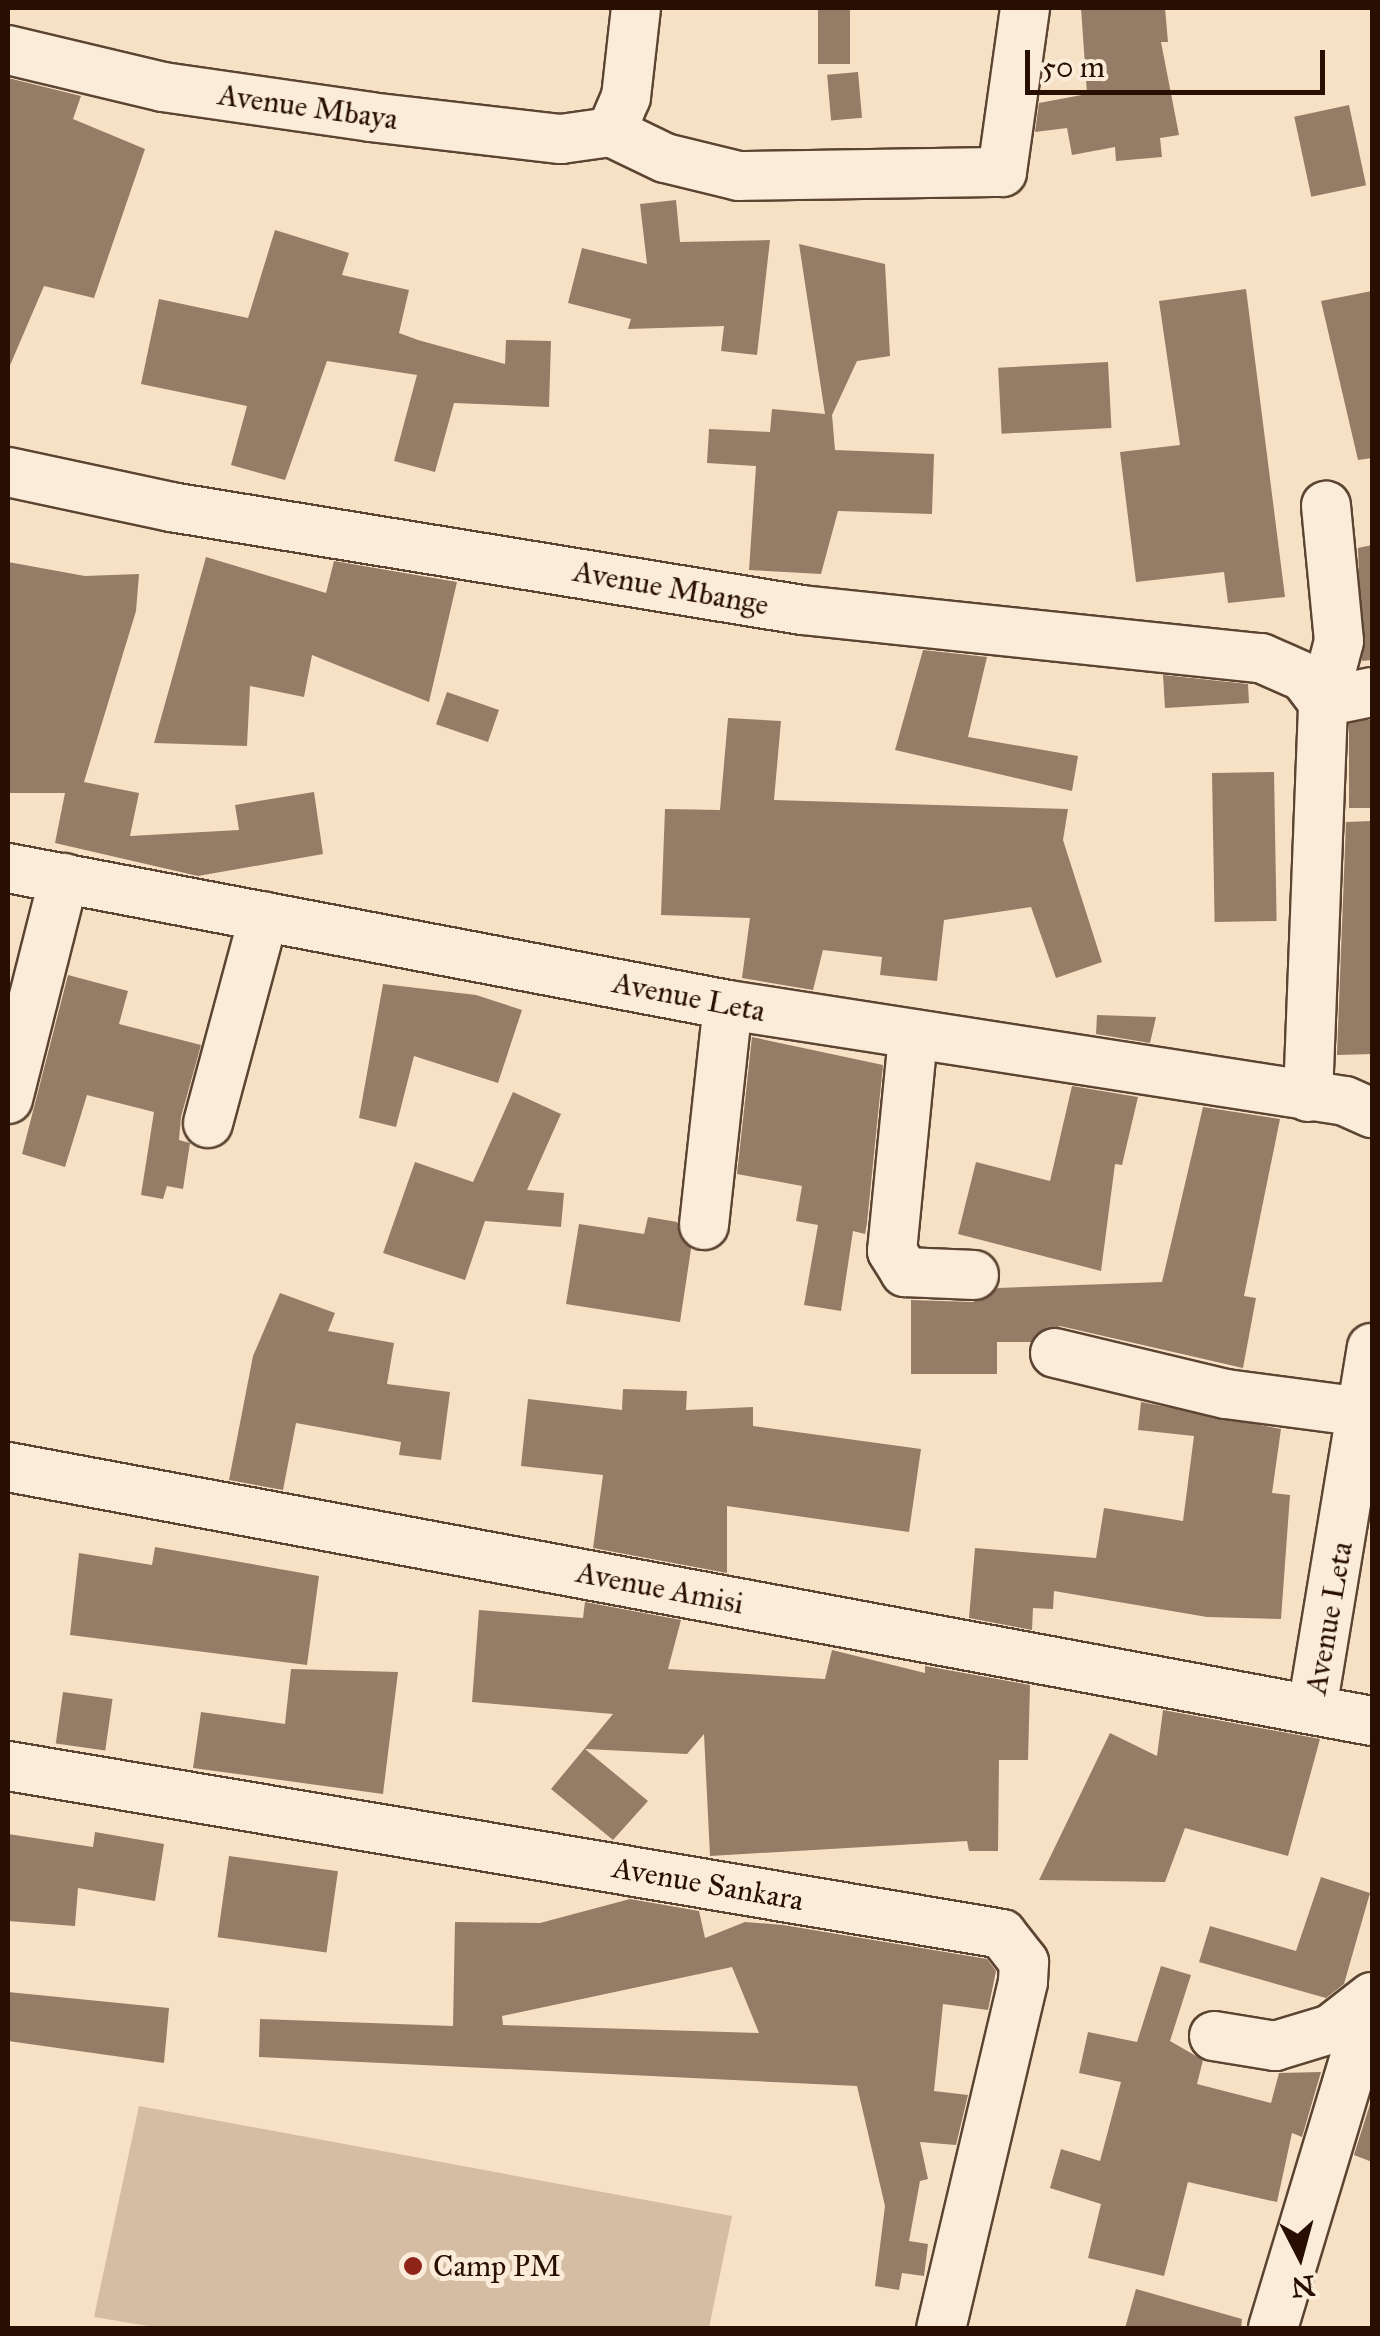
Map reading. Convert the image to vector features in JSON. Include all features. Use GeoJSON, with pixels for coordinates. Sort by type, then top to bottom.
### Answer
{"type":"FeatureCollection","features":[{"type":"Feature","properties":{"kind":"street"},"geometry":{"type":"LineString","coordinates":[[636,8],[626,97],[611,132],[665,158],[739,176],[1002,172],[1025,8]]}},
{"type":"Feature","properties":{"kind":"street","name":"Avenue Mbaya"},"geometry":{"type":"LineString","coordinates":[[8,50],[163,87],[370,117],[561,139],[611,132]]}},
{"type":"Feature","properties":{"kind":"street","name":"Avenue Mbange"},"geometry":{"type":"LineString","coordinates":[[8,472],[171,508],[802,610],[1261,658],[1304,677],[1323,702]]}},
{"type":"Feature","properties":{"kind":"street"},"geometry":{"type":"LineString","coordinates":[[1308,1097],[1323,702],[1340,641],[1326,506]]}},
{"type":"Feature","properties":{"kind":"street"},"geometry":{"type":"LineString","coordinates":[[1323,702],[1372,692]]}},
{"type":"Feature","properties":{"kind":"street","name":"Avenue Leta"},"geometry":{"type":"LineString","coordinates":[[8,868],[728,1006],[1308,1097],[1372,1113]]}},
{"type":"Feature","properties":{"kind":"street"},"geometry":{"type":"LineString","coordinates":[[8,1099],[64,878]]}},
{"type":"Feature","properties":{"kind":"street"},"geometry":{"type":"LineString","coordinates":[[208,1123],[264,916]]}},
{"type":"Feature","properties":{"kind":"street"},"geometry":{"type":"LineString","coordinates":[[704,1224],[728,1006]]}},
{"type":"Feature","properties":{"kind":"street"},"geometry":{"type":"LineString","coordinates":[[912,1037],[892,1251],[904,1272],[974,1275]]}},
{"type":"Feature","properties":{"kind":"street","name":"Avenue Leta"},"geometry":{"type":"LineString","coordinates":[[1312,1709],[1372,1348]]}},
{"type":"Feature","properties":{"kind":"street"},"geometry":{"type":"LineString","coordinates":[[1054,1353],[1226,1394],[1363,1412]]}},
{"type":"Feature","properties":{"kind":"street","name":"Avenue Amisi"},"geometry":{"type":"LineString","coordinates":[[8,1467],[1372,1721]]}},
{"type":"Feature","properties":{"kind":"street","name":"Avenue Sankara"},"geometry":{"type":"LineString","coordinates":[[8,1766],[1002,1934],[1024,1962],[1023,1982],[941,2328]]}},
{"type":"Feature","properties":{"kind":"street"},"geometry":{"type":"LineString","coordinates":[[1214,2036],[1275,2046],[1331,2029],[1372,1998]]}},
{"type":"Feature","properties":{"kind":"street"},"geometry":{"type":"LineString","coordinates":[[1273,2328],[1372,1998]]}},
{"type":"Feature","properties":{"kind":"shaded area","name":"Camp PM"},"geometry":{"type":"Polygon","coordinates":[[[139,2106],[732,2216],[709,2328],[160,2328],[94,2317],[139,2106]]]}},
{"type":"Feature","properties":{"kind":"building"},"geometry":{"type":"Polygon","coordinates":[[[818,8],[850,8],[850,64],[818,64],[818,8]]]}},
{"type":"Feature","properties":{"kind":"building"},"geometry":{"type":"Polygon","coordinates":[[[1081,8],[1165,8],[1168,42],[1161,42],[1179,135],[1160,138],[1162,157],[1116,161],[1115,147],[1072,155],[1067,128],[1035,132],[1039,103],[1087,94],[1081,8]]]}},
{"type":"Feature","properties":{"kind":"building"},"geometry":{"type":"Polygon","coordinates":[[[858,72],[862,118],[831,121],[827,75],[858,72]]]}},
{"type":"Feature","properties":{"kind":"building"},"geometry":{"type":"Polygon","coordinates":[[[8,78],[81,96],[73,119],[145,149],[94,298],[44,286],[8,370],[8,78]]]}},
{"type":"Feature","properties":{"kind":"building"},"geometry":{"type":"Polygon","coordinates":[[[1349,105],[1366,185],[1311,197],[1294,117],[1349,105]]]}},
{"type":"Feature","properties":{"kind":"building"},"geometry":{"type":"Polygon","coordinates":[[[676,200],[680,242],[770,240],[757,355],[721,351],[724,326],[628,329],[631,319],[568,303],[582,248],[647,264],[640,204],[676,200]]]}},
{"type":"Feature","properties":{"kind":"building"},"geometry":{"type":"Polygon","coordinates":[[[275,230],[349,253],[342,275],[409,290],[399,333],[505,364],[506,340],[551,341],[549,407],[454,403],[435,472],[394,461],[417,375],[327,361],[285,480],[231,465],[247,406],[141,384],[159,299],[248,318],[275,230]]]}},
{"type":"Feature","properties":{"kind":"building"},"geometry":{"type":"Polygon","coordinates":[[[799,244],[885,264],[890,356],[857,361],[832,415],[835,450],[934,454],[932,514],[838,511],[821,574],[749,570],[756,466],[707,463],[709,429],[770,432],[772,409],[825,414],[799,244]]]}},
{"type":"Feature","properties":{"kind":"building"},"geometry":{"type":"Polygon","coordinates":[[[1246,289],[1285,597],[1228,603],[1224,572],[1136,582],[1120,452],[1180,445],[1159,301],[1246,289]]]}},
{"type":"Feature","properties":{"kind":"building"},"geometry":{"type":"Polygon","coordinates":[[[1372,291],[1372,458],[1358,460],[1321,301],[1372,291]]]}},
{"type":"Feature","properties":{"kind":"building"},"geometry":{"type":"Polygon","coordinates":[[[1108,362],[1111,428],[1002,434],[998,368],[1108,362]]]}},
{"type":"Feature","properties":{"kind":"building"},"geometry":{"type":"Polygon","coordinates":[[[1372,545],[1372,660],[1362,661],[1358,548],[1372,545]]]}},
{"type":"Feature","properties":{"kind":"building"},"geometry":{"type":"Polygon","coordinates":[[[206,557],[326,593],[334,561],[457,582],[429,702],[312,655],[304,697],[250,686],[247,746],[154,743],[206,557]]]}},
{"type":"Feature","properties":{"kind":"building"},"geometry":{"type":"Polygon","coordinates":[[[8,562],[85,576],[139,574],[136,611],[84,782],[139,793],[130,836],[239,830],[235,805],[314,792],[323,854],[198,876],[55,843],[65,793],[8,793],[8,562]]]}},
{"type":"Feature","properties":{"kind":"building"},"geometry":{"type":"Polygon","coordinates":[[[923,650],[987,657],[968,737],[1078,756],[1072,791],[895,750],[923,650]]]}},
{"type":"Feature","properties":{"kind":"building"},"geometry":{"type":"Polygon","coordinates":[[[1163,675],[1248,684],[1249,703],[1165,708],[1163,675]]]}},
{"type":"Feature","properties":{"kind":"building"},"geometry":{"type":"Polygon","coordinates":[[[447,692],[499,710],[488,742],[436,724],[447,692]]]}},
{"type":"Feature","properties":{"kind":"building"},"geometry":{"type":"Polygon","coordinates":[[[728,718],[781,721],[774,800],[1068,809],[1063,840],[1102,962],[1056,978],[1031,907],[944,920],[937,981],[880,975],[882,957],[823,950],[813,990],[742,978],[750,918],[661,915],[665,809],[720,810],[728,718]]]}},
{"type":"Feature","properties":{"kind":"building"},"geometry":{"type":"Polygon","coordinates":[[[1349,720],[1372,720],[1372,808],[1349,808],[1349,720]]]}},
{"type":"Feature","properties":{"kind":"building"},"geometry":{"type":"Polygon","coordinates":[[[1274,772],[1277,921],[1215,922],[1212,773],[1274,772]]]}},
{"type":"Feature","properties":{"kind":"building"},"geometry":{"type":"Polygon","coordinates":[[[1372,821],[1372,1054],[1337,1055],[1346,822],[1372,821]]]}},
{"type":"Feature","properties":{"kind":"building"},"geometry":{"type":"Polygon","coordinates":[[[68,975],[128,991],[119,1024],[201,1045],[181,1117],[179,1140],[190,1143],[183,1189],[167,1186],[163,1199],[141,1195],[154,1112],[87,1095],[65,1167],[22,1154],[68,975]]]}},
{"type":"Feature","properties":{"kind":"building"},"geometry":{"type":"Polygon","coordinates":[[[383,984],[476,995],[522,1010],[498,1083],[414,1056],[396,1127],[359,1118],[383,984]]]}},
{"type":"Feature","properties":{"kind":"building"},"geometry":{"type":"Polygon","coordinates":[[[1097,1015],[1156,1017],[1150,1043],[1096,1034],[1097,1015]]]}},
{"type":"Feature","properties":{"kind":"building"},"geometry":{"type":"Polygon","coordinates":[[[752,1037],[883,1065],[867,1223],[865,1234],[853,1231],[841,1311],[804,1305],[818,1225],[796,1221],[802,1186],[737,1174],[752,1037]]]}},
{"type":"Feature","properties":{"kind":"building"},"geometry":{"type":"Polygon","coordinates":[[[1072,1086],[1138,1097],[1122,1165],[1115,1164],[1101,1271],[958,1234],[976,1162],[1050,1181],[1072,1086]]]}},
{"type":"Feature","properties":{"kind":"building"},"geometry":{"type":"Polygon","coordinates":[[[513,1092],[561,1114],[527,1190],[564,1193],[561,1227],[485,1221],[465,1280],[383,1253],[415,1162],[473,1182],[513,1092]]]}},
{"type":"Feature","properties":{"kind":"building"},"geometry":{"type":"Polygon","coordinates":[[[1203,1107],[1280,1119],[1244,1296],[1256,1298],[1243,1368],[1060,1326],[1031,1342],[997,1342],[997,1374],[911,1374],[911,1300],[973,1302],[998,1288],[1162,1282],[1203,1107]]]}},
{"type":"Feature","properties":{"kind":"building"},"geometry":{"type":"Polygon","coordinates":[[[648,1217],[677,1222],[691,1249],[680,1322],[566,1304],[579,1224],[644,1234],[648,1217]]]}},
{"type":"Feature","properties":{"kind":"building"},"geometry":{"type":"Polygon","coordinates":[[[280,1293],[335,1313],[328,1331],[394,1343],[387,1384],[450,1392],[441,1460],[399,1455],[401,1442],[296,1423],[283,1490],[229,1480],[253,1356],[280,1293]]]}},
{"type":"Feature","properties":{"kind":"building"},"geometry":{"type":"Polygon","coordinates":[[[623,1389],[687,1391],[686,1410],[753,1407],[753,1426],[921,1449],[909,1532],[727,1506],[727,1573],[593,1548],[603,1475],[521,1466],[528,1399],[622,1410],[623,1389]]]}},
{"type":"Feature","properties":{"kind":"building"},"geometry":{"type":"Polygon","coordinates":[[[1141,1402],[1281,1429],[1272,1493],[1290,1495],[1281,1619],[1207,1617],[1054,1591],[1053,1609],[1033,1608],[1032,1630],[969,1618],[975,1548],[1096,1558],[1104,1508],[1183,1521],[1194,1436],[1138,1430],[1141,1402]]]}},
{"type":"Feature","properties":{"kind":"building"},"geometry":{"type":"Polygon","coordinates":[[[155,1547],[319,1576],[307,1665],[70,1635],[79,1553],[152,1565],[155,1547]]]}},
{"type":"Feature","properties":{"kind":"building"},"geometry":{"type":"Polygon","coordinates":[[[585,1602],[681,1620],[668,1669],[825,1679],[832,1650],[925,1673],[925,1666],[1030,1685],[1028,1760],[999,1760],[998,1851],[969,1851],[967,1841],[710,1856],[704,1734],[687,1754],[585,1749],[648,1801],[613,1840],[551,1789],[613,1714],[472,1702],[479,1610],[583,1618],[585,1602]]]}},
{"type":"Feature","properties":{"kind":"building"},"geometry":{"type":"Polygon","coordinates":[[[291,1669],[398,1672],[383,1794],[193,1768],[201,1712],[285,1724],[291,1669]]]}},
{"type":"Feature","properties":{"kind":"building"},"geometry":{"type":"Polygon","coordinates":[[[63,1692],[113,1699],[105,1750],[56,1743],[63,1692]]]}},
{"type":"Feature","properties":{"kind":"building"},"geometry":{"type":"Polygon","coordinates":[[[1163,1710],[1320,1739],[1288,1856],[1185,1828],[1165,1882],[1039,1880],[1110,1733],[1157,1756],[1163,1710]]]}},
{"type":"Feature","properties":{"kind":"building"},"geometry":{"type":"Polygon","coordinates":[[[95,1832],[164,1844],[155,1901],[78,1888],[75,1926],[8,1921],[8,1834],[93,1847],[95,1832]]]}},
{"type":"Feature","properties":{"kind":"building"},"geometry":{"type":"Polygon","coordinates":[[[229,1856],[338,1871],[327,1953],[218,1937],[229,1856]]]}},
{"type":"Feature","properties":{"kind":"building"},"geometry":{"type":"Polygon","coordinates":[[[1321,1877],[1370,1893],[1344,1984],[1326,1998],[1199,1962],[1210,1926],[1296,1951],[1321,1877]]]}},
{"type":"Feature","properties":{"kind":"building"},"geometry":{"type":"Polygon","coordinates":[[[630,1899],[699,1911],[705,1938],[745,1922],[987,1959],[996,1971],[988,2010],[943,2004],[934,2091],[968,2095],[956,2145],[920,2142],[928,2179],[920,2181],[909,2241],[928,2244],[924,2276],[902,2273],[899,2290],[875,2286],[885,2206],[857,2086],[259,2057],[260,2019],[453,2026],[455,1922],[540,1923],[630,1899]],[[732,1967],[502,2016],[503,2025],[759,2033],[732,1967]]]}},
{"type":"Feature","properties":{"kind":"building"},"geometry":{"type":"Polygon","coordinates":[[[1161,1966],[1191,1975],[1170,2041],[1203,2060],[1197,2084],[1271,2103],[1279,2073],[1321,2072],[1302,2137],[1292,2133],[1277,2202],[1188,2182],[1164,2276],[1088,2258],[1101,2204],[1050,2188],[1061,2149],[1100,2161],[1121,2082],[1079,2073],[1088,2032],[1137,2042],[1161,1966]]]}},
{"type":"Feature","properties":{"kind":"building"},"geometry":{"type":"Polygon","coordinates":[[[8,1992],[169,2008],[164,2063],[8,2041],[8,1992]]]}},
{"type":"Feature","properties":{"kind":"building"},"geometry":{"type":"Polygon","coordinates":[[[1372,2105],[1372,2162],[1354,2155],[1372,2105]]]}},
{"type":"Feature","properties":{"kind":"building"},"geometry":{"type":"Polygon","coordinates":[[[1136,2289],[1242,2319],[1241,2328],[1125,2328],[1136,2289]]]}},
{"type":"Feature","properties":{"kind":"place","name":"Camp PM"},"geometry":{"type":"Point","coordinates":[413,2266]}}]}
